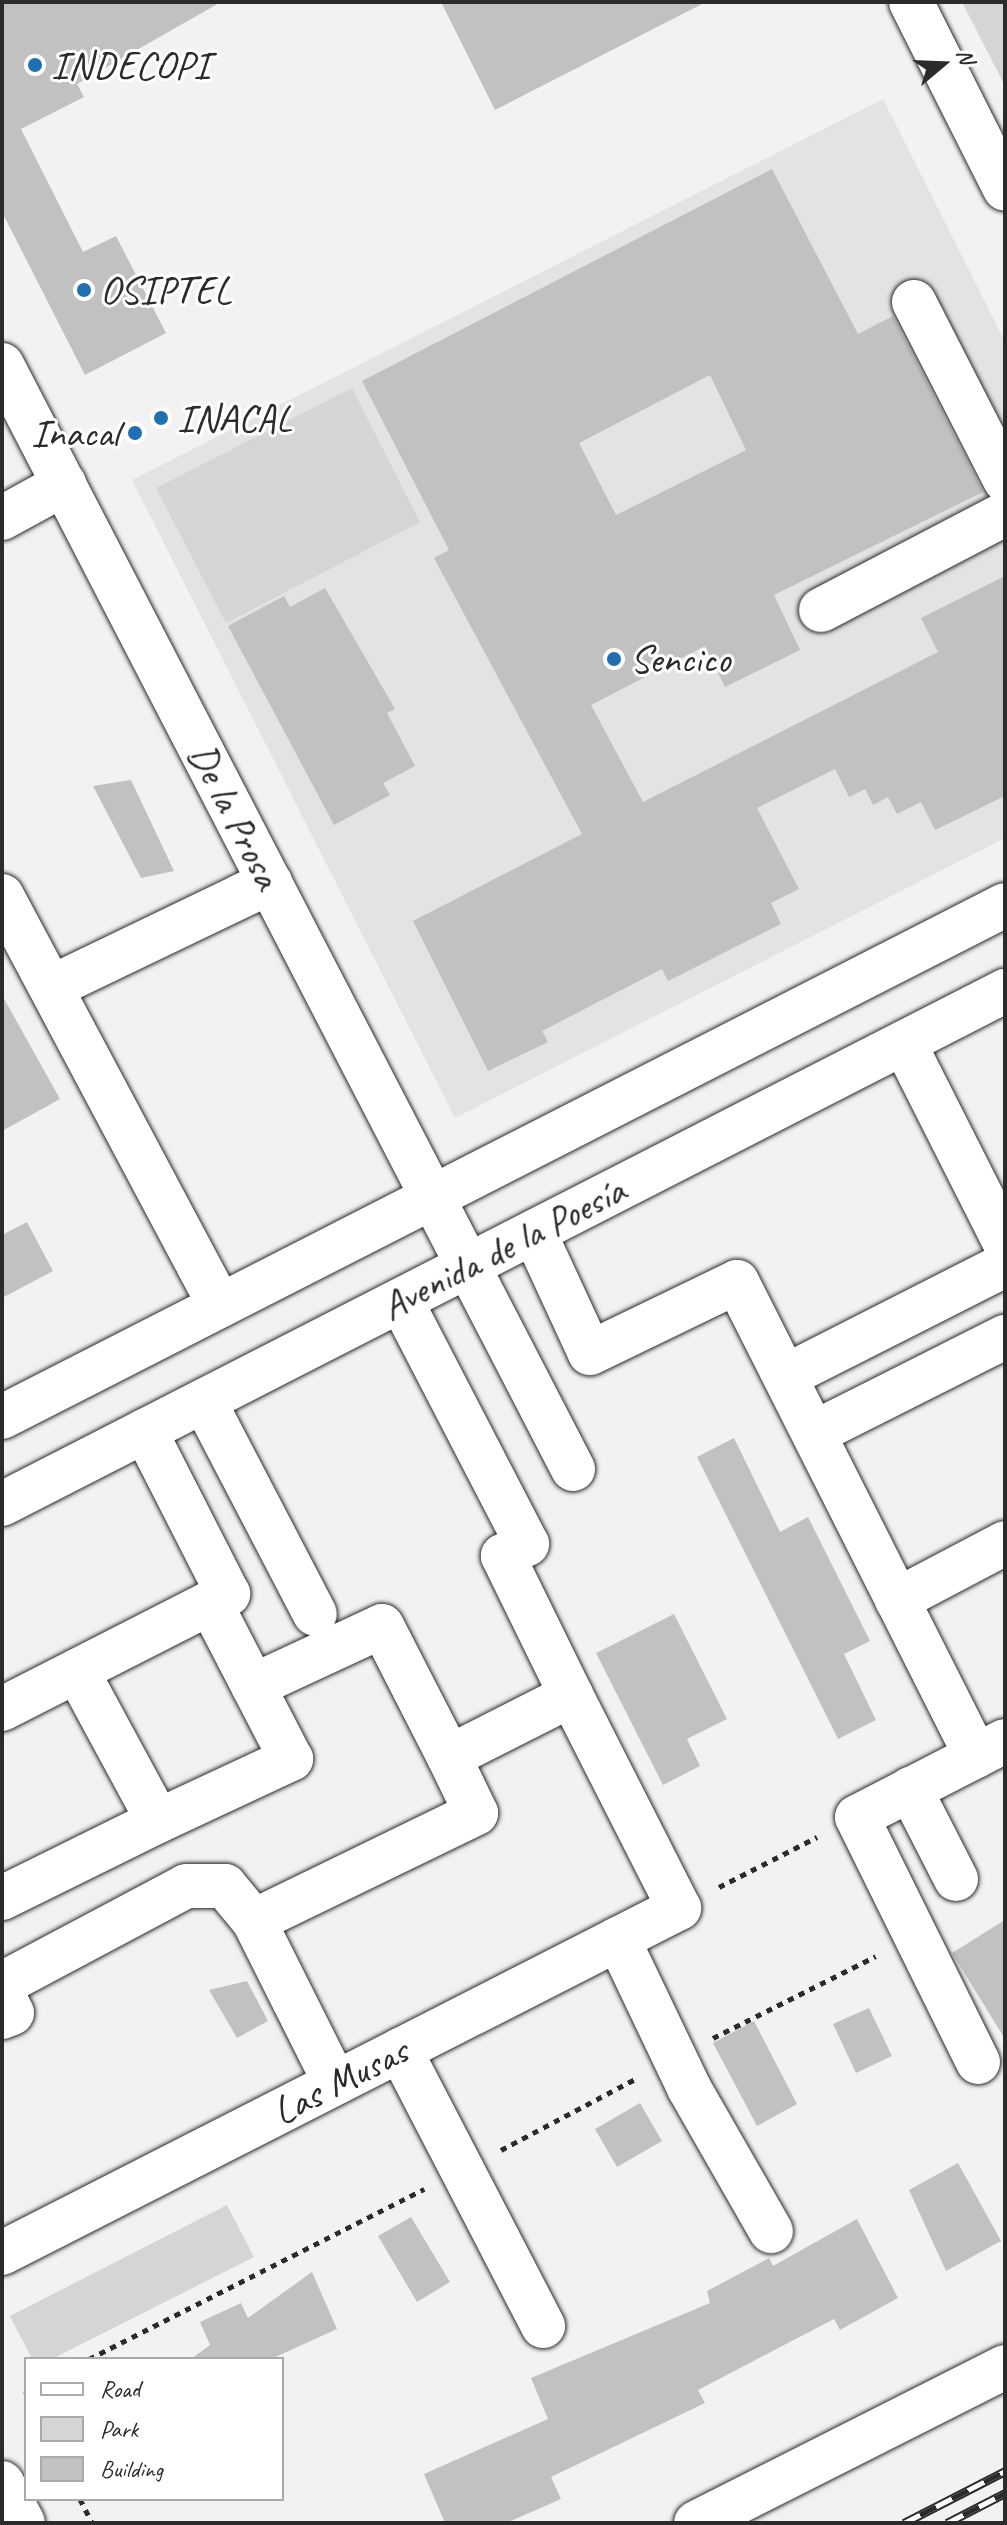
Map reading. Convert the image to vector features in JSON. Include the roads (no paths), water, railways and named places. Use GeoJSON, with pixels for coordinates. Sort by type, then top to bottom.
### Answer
{"type":"FeatureCollection","features":[{"type":"Feature","properties":{"kind":"street"},"geometry":{"type":"LineString","coordinates":[[911,2],[1005,189]]}},
{"type":"Feature","properties":{"kind":"street"},"geometry":{"type":"LineString","coordinates":[[914,302],[1005,480]]}},
{"type":"Feature","properties":{"kind":"street","name":"De la Prosa"},"geometry":{"type":"LineString","coordinates":[[2,365],[573,1469]]}},
{"type":"Feature","properties":{"kind":"street"},"geometry":{"type":"LineString","coordinates":[[2,518],[64,484]]}},
{"type":"Feature","properties":{"kind":"street"},"geometry":{"type":"LineString","coordinates":[[821,610],[1005,514]]}},
{"type":"Feature","properties":{"kind":"street"},"geometry":{"type":"LineString","coordinates":[[52,987],[270,882]]}},
{"type":"Feature","properties":{"kind":"street"},"geometry":{"type":"LineString","coordinates":[[2,896],[220,1306]]}},
{"type":"Feature","properties":{"kind":"street","name":"Avenida de la Poesía"},"geometry":{"type":"LineString","coordinates":[[2,1417],[1005,905]]}},
{"type":"Feature","properties":{"kind":"street","name":"Avenida de la Poesía"},"geometry":{"type":"LineString","coordinates":[[2,1504],[1005,991]]}},
{"type":"Feature","properties":{"kind":"street"},"geometry":{"type":"LineString","coordinates":[[904,1043],[995,1197],[1005,1243]]}},
{"type":"Feature","properties":{"kind":"street"},"geometry":{"type":"LineString","coordinates":[[534,1232],[590,1353],[737,1282],[788,1375],[897,1600],[998,1745],[857,1817],[978,2062]]}},
{"type":"Feature","properties":{"kind":"street"},"geometry":{"type":"LineString","coordinates":[[788,1375],[1005,1265]]}},
{"type":"Feature","properties":{"kind":"street"},"geometry":{"type":"LineString","coordinates":[[401,1301],[527,1544],[503,1556],[571,1695],[449,1757]]}},
{"type":"Feature","properties":{"kind":"street"},"geometry":{"type":"LineString","coordinates":[[816,1432],[1005,1337]]}},
{"type":"Feature","properties":{"kind":"street"},"geometry":{"type":"LineString","coordinates":[[204,1401],[315,1614]]}},
{"type":"Feature","properties":{"kind":"street"},"geometry":{"type":"LineString","coordinates":[[2,1709],[228,1594],[145,1431]]}},
{"type":"Feature","properties":{"kind":"street"},"geometry":{"type":"LineString","coordinates":[[897,1600],[1005,1543]]}},
{"type":"Feature","properties":{"kind":"street"},"geometry":{"type":"LineString","coordinates":[[2,1898],[291,1759],[210,1603]]}},
{"type":"Feature","properties":{"kind":"street"},"geometry":{"type":"LineString","coordinates":[[253,1686],[382,1626],[476,1813],[254,1921]]}},
{"type":"Feature","properties":{"kind":"street"},"geometry":{"type":"LineString","coordinates":[[77,1671],[158,1821]]}},
{"type":"Feature","properties":{"kind":"street","name":"Las Musas"},"geometry":{"type":"LineString","coordinates":[[2,2253],[679,1908],[571,1695]]}},
{"type":"Feature","properties":{"kind":"street"},"geometry":{"type":"LineString","coordinates":[[910,1789],[956,1879]]}},
{"type":"Feature","properties":{"kind":"street"},"geometry":{"type":"LineString","coordinates":[[8,2008],[186,1886],[225,1886],[254,1921],[335,2083]]}},
{"type":"Feature","properties":{"kind":"street"},"geometry":{"type":"LineString","coordinates":[[618,1939],[682,2073],[771,2231]]}},
{"type":"Feature","properties":{"kind":"street"},"geometry":{"type":"LineString","coordinates":[[400,2050],[458,2168],[543,2326]]}},
{"type":"Feature","properties":{"kind":"street"},"geometry":{"type":"LineString","coordinates":[[696,2523],[1005,2367]]}},
{"type":"Feature","properties":{"kind":"street"},"geometry":{"type":"LineString","coordinates":[[2,2483],[23,2523]]}},
{"type":"Feature","properties":{"kind":"railway"},"geometry":{"type":"LineString","coordinates":[[904,2523],[1005,2471]]}},
{"type":"Feature","properties":{"kind":"railway"},"geometry":{"type":"LineString","coordinates":[[947,2523],[1005,2493]]}},
{"type":"Feature","properties":{"kind":"place","name":"INDECOPI"},"geometry":{"type":"Point","coordinates":[35,65]}},
{"type":"Feature","properties":{"kind":"place","name":"OSIPTEL"},"geometry":{"type":"Point","coordinates":[84,290]}},
{"type":"Feature","properties":{"kind":"place","name":"INACAL"},"geometry":{"type":"Point","coordinates":[161,418]}},
{"type":"Feature","properties":{"kind":"place","name":"Inacal"},"geometry":{"type":"Point","coordinates":[135,433]}},
{"type":"Feature","properties":{"kind":"place","name":"Sencico"},"geometry":{"type":"Point","coordinates":[614,659]}}]}
